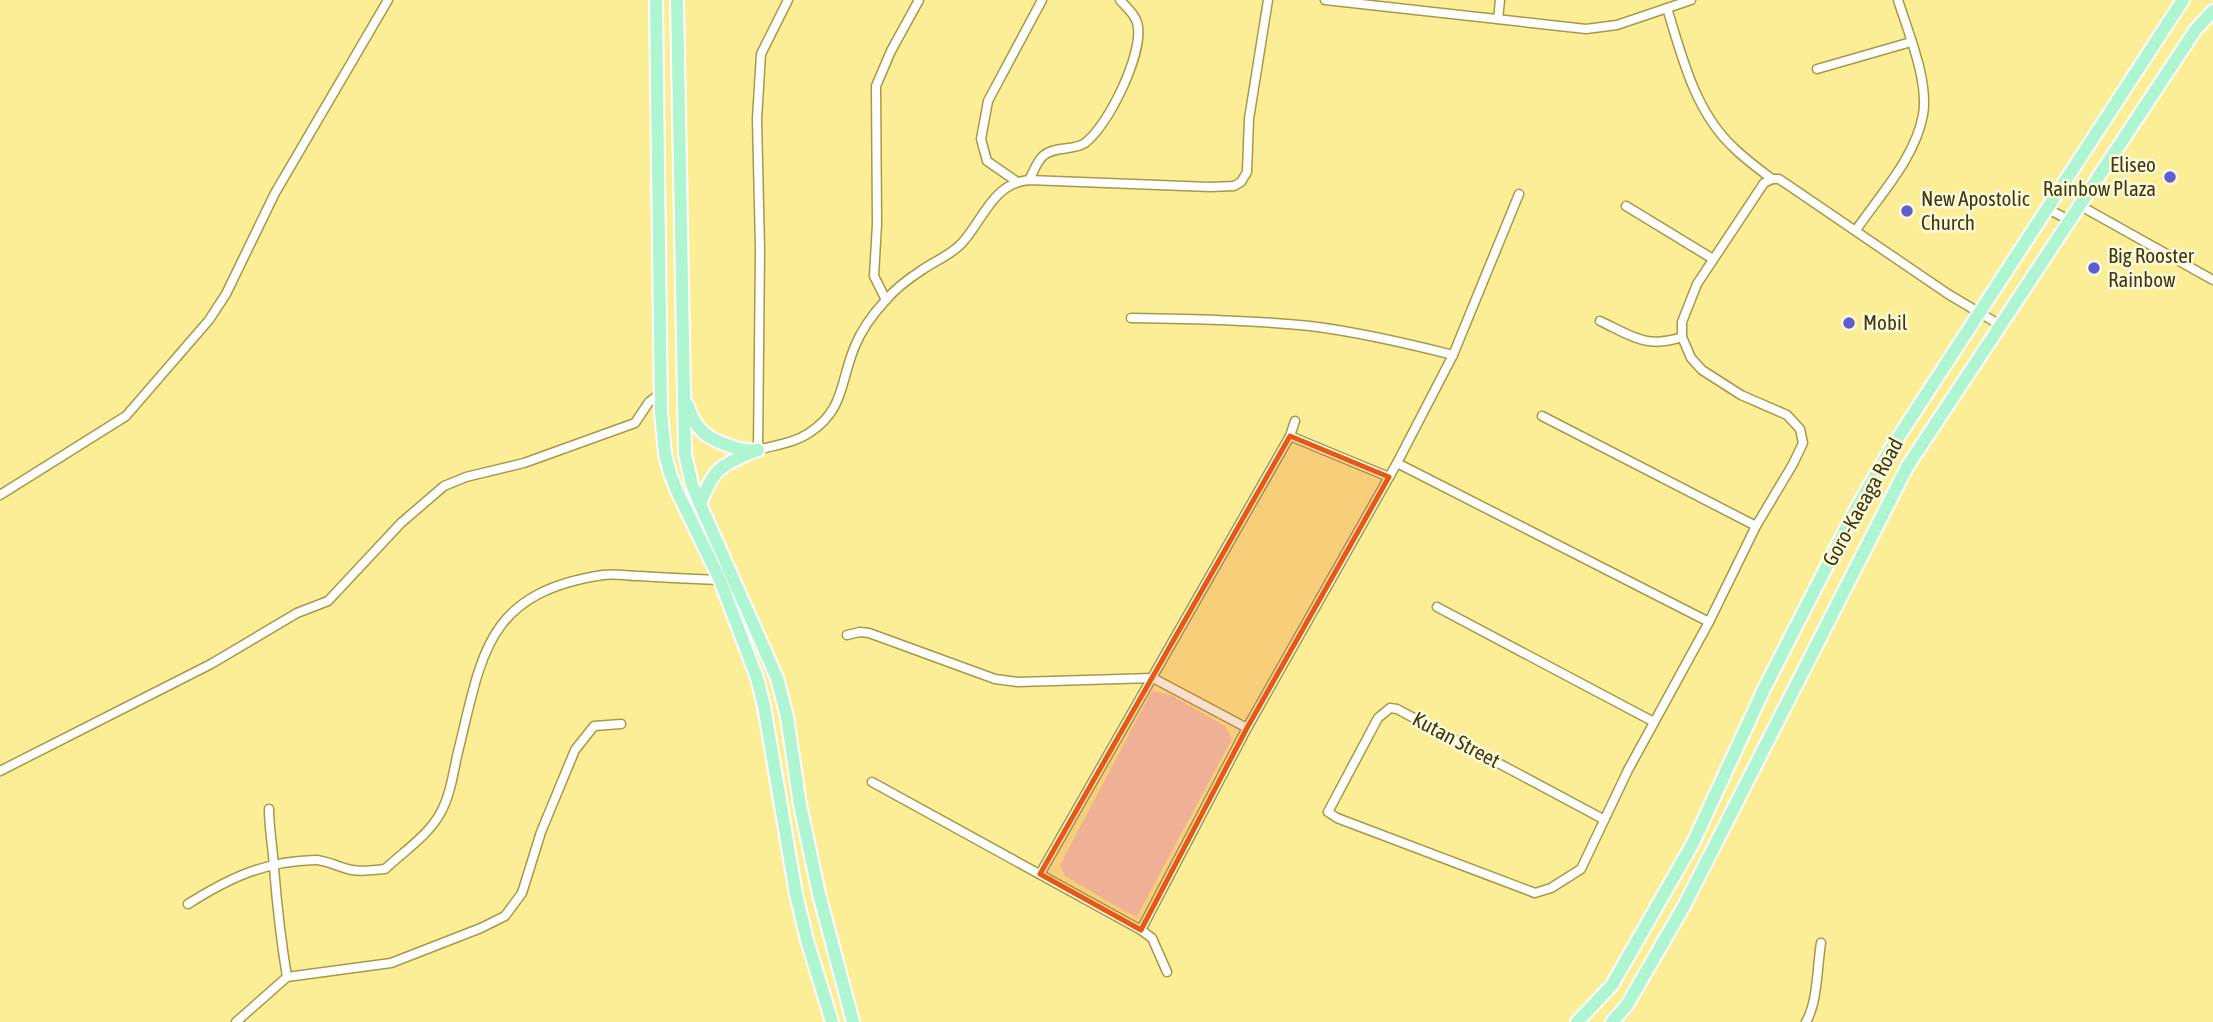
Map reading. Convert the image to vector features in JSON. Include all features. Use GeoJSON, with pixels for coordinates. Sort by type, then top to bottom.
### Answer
{"type":"FeatureCollection","features":[{"type":"Feature","properties":{"kind":"main road"},"geometry":{"type":"LineString","coordinates":[[656,0],[661,393],[665,454],[676,489],[720,580],[761,692],[796,894],[832,1022]]}},
{"type":"Feature","properties":{"kind":"main road"},"geometry":{"type":"LineString","coordinates":[[677,0],[685,454],[692,485],[777,678],[787,717],[800,805],[816,881],[853,1022]]}},
{"type":"Feature","properties":{"kind":"main road","name":"Goro-Kaeaga Road"},"geometry":{"type":"LineString","coordinates":[[1577,1022],[1612,985],[1693,843],[1764,689],[1856,509],[1890,450],[2183,0]]}},
{"type":"Feature","properties":{"kind":"main road","name":"Goro-Kaeaga Road"},"geometry":{"type":"LineString","coordinates":[[1612,1022],[1627,1005],[1678,916],[1907,467],[2196,29],[2213,11]]}},
{"type":"Feature","properties":{"kind":"main road"},"geometry":{"type":"LineString","coordinates":[[683,394],[693,419],[706,434],[747,451],[758,450]]}},
{"type":"Feature","properties":{"kind":"main road"},"geometry":{"type":"LineString","coordinates":[[700,504],[709,481],[718,470],[727,463],[758,450]]}},
{"type":"Feature","properties":{"kind":"street"},"geometry":{"type":"LineString","coordinates":[[0,495],[126,416],[209,320],[226,294],[275,193],[387,0]]}},
{"type":"Feature","properties":{"kind":"street"},"geometry":{"type":"LineString","coordinates":[[788,0],[761,54],[757,119],[760,249],[758,450],[794,441],[807,434],[830,414],[839,399],[861,333],[886,300],[900,285],[960,244],[1001,190],[1016,181],[1210,187],[1234,186],[1241,182],[1247,172],[1249,119],[1268,0]]}},
{"type":"Feature","properties":{"kind":"street"},"geometry":{"type":"LineString","coordinates":[[886,300],[874,276],[877,224],[876,86],[891,51],[919,0]]}},
{"type":"Feature","properties":{"kind":"street"},"geometry":{"type":"LineString","coordinates":[[1016,181],[986,161],[981,139],[988,101],[1042,0]]}},
{"type":"Feature","properties":{"kind":"street"},"geometry":{"type":"LineString","coordinates":[[1029,180],[1044,155],[1082,146],[1097,133],[1119,95],[1137,47],[1138,25],[1134,15],[1120,0]]}},
{"type":"Feature","properties":{"kind":"street"},"geometry":{"type":"LineString","coordinates":[[1325,0],[1586,29],[1617,25],[1692,0]]}},
{"type":"Feature","properties":{"kind":"street"},"geometry":{"type":"LineString","coordinates":[[1497,19],[1500,0]]}},
{"type":"Feature","properties":{"kind":"street"},"geometry":{"type":"LineString","coordinates":[[1856,230],[1908,156],[1924,113],[1919,69],[1898,0]]}},
{"type":"Feature","properties":{"kind":"street"},"geometry":{"type":"LineString","coordinates":[[1667,8],[1687,72],[1704,111],[1734,148],[1772,178],[1779,179],[1948,294],[2000,325]]}},
{"type":"Feature","properties":{"kind":"street"},"geometry":{"type":"LineString","coordinates":[[1817,69],[1911,42]]}},
{"type":"Feature","properties":{"kind":"street"},"geometry":{"type":"LineString","coordinates":[[1603,819],[1709,622],[1756,526],[1803,443],[1802,433],[1787,415],[1741,395],[1702,370],[1691,358],[1682,337],[1682,322],[1691,296],[1764,183],[1772,178]]}},
{"type":"Feature","properties":{"kind":"street"},"geometry":{"type":"LineString","coordinates":[[1141,930],[1247,727],[1397,463],[1453,355],[1520,194]]}},
{"type":"Feature","properties":{"kind":"street"},"geometry":{"type":"LineString","coordinates":[[2079,205],[2212,278]]}},
{"type":"Feature","properties":{"kind":"street"},"geometry":{"type":"LineString","coordinates":[[1626,206],[1713,259]]}},
{"type":"Feature","properties":{"kind":"street"},"geometry":{"type":"LineString","coordinates":[[2046,208],[2069,220]]}},
{"type":"Feature","properties":{"kind":"street"},"geometry":{"type":"LineString","coordinates":[[1131,318],[1224,320],[1312,327],[1382,338],[1453,355]]}},
{"type":"Feature","properties":{"kind":"street"},"geometry":{"type":"LineString","coordinates":[[1600,321],[1642,341],[1664,343],[1682,337]]}},
{"type":"Feature","properties":{"kind":"street"},"geometry":{"type":"LineString","coordinates":[[0,771],[211,664],[297,613],[328,601],[401,523],[444,486],[466,477],[524,463],[635,423],[649,401],[661,393]]}},
{"type":"Feature","properties":{"kind":"street"},"geometry":{"type":"LineString","coordinates":[[1542,416],[1756,526]]}},
{"type":"Feature","properties":{"kind":"street"},"geometry":{"type":"LineString","coordinates":[[1040,874],[1290,436],[1295,421]]}},
{"type":"Feature","properties":{"kind":"street"},"geometry":{"type":"LineString","coordinates":[[1290,436],[1389,477]]}},
{"type":"Feature","properties":{"kind":"street"},"geometry":{"type":"LineString","coordinates":[[1397,463],[1709,622]]}},
{"type":"Feature","properties":{"kind":"street"},"geometry":{"type":"LineString","coordinates":[[188,904],[221,883],[252,870],[274,865],[318,860],[354,870],[385,869],[425,832],[439,815],[447,797],[473,692],[488,645],[500,624],[519,606],[548,588],[605,575],[720,580]]}},
{"type":"Feature","properties":{"kind":"street"},"geometry":{"type":"LineString","coordinates":[[1437,607],[1654,722]]}},
{"type":"Feature","properties":{"kind":"street"},"geometry":{"type":"LineString","coordinates":[[847,635],[869,633],[995,679],[1030,682],[1153,678],[1247,727]]}},
{"type":"Feature","properties":{"kind":"street","name":"Kutan Street"},"geometry":{"type":"LineString","coordinates":[[1390,708],[1397,709],[1603,819],[1581,869],[1551,888],[1535,893],[1337,818],[1328,812],[1378,718],[1390,708]]}},
{"type":"Feature","properties":{"kind":"street"},"geometry":{"type":"LineString","coordinates":[[236,1022],[286,977],[391,962],[481,928],[505,916],[522,892],[541,832],[575,750],[594,726],[621,724]]}},
{"type":"Feature","properties":{"kind":"street"},"geometry":{"type":"LineString","coordinates":[[872,782],[1141,930],[1152,938],[1167,972]]}},
{"type":"Feature","properties":{"kind":"street"},"geometry":{"type":"LineString","coordinates":[[270,808],[269,832],[286,977]]}},
{"type":"Feature","properties":{"kind":"street"},"geometry":{"type":"LineString","coordinates":[[1806,1022],[1814,999],[1821,943]]}},
{"type":"Feature","properties":{"kind":"highlighted area"},"geometry":{"type":"Polygon","coordinates":[[[1290,436],[1389,477],[1247,728],[1141,930],[1040,874],[1290,436]]]}},
{"type":"Feature","properties":{"kind":"shaded area"},"geometry":{"type":"Polygon","coordinates":[[[1152,691],[1171,695],[1225,726],[1232,739],[1137,916],[1065,876],[1060,865],[1152,691]]]}},
{"type":"Feature","properties":{"kind":"place","name":"Eliseo Rainbow Plaza"},"geometry":{"type":"Point","coordinates":[2170,177]}},
{"type":"Feature","properties":{"kind":"place","name":"New Apostolic Church"},"geometry":{"type":"Point","coordinates":[1907,211]}},
{"type":"Feature","properties":{"kind":"place","name":"Big Rooster Rainbow"},"geometry":{"type":"Point","coordinates":[2094,268]}},
{"type":"Feature","properties":{"kind":"place","name":"Mobil"},"geometry":{"type":"Point","coordinates":[1849,323]}}]}
